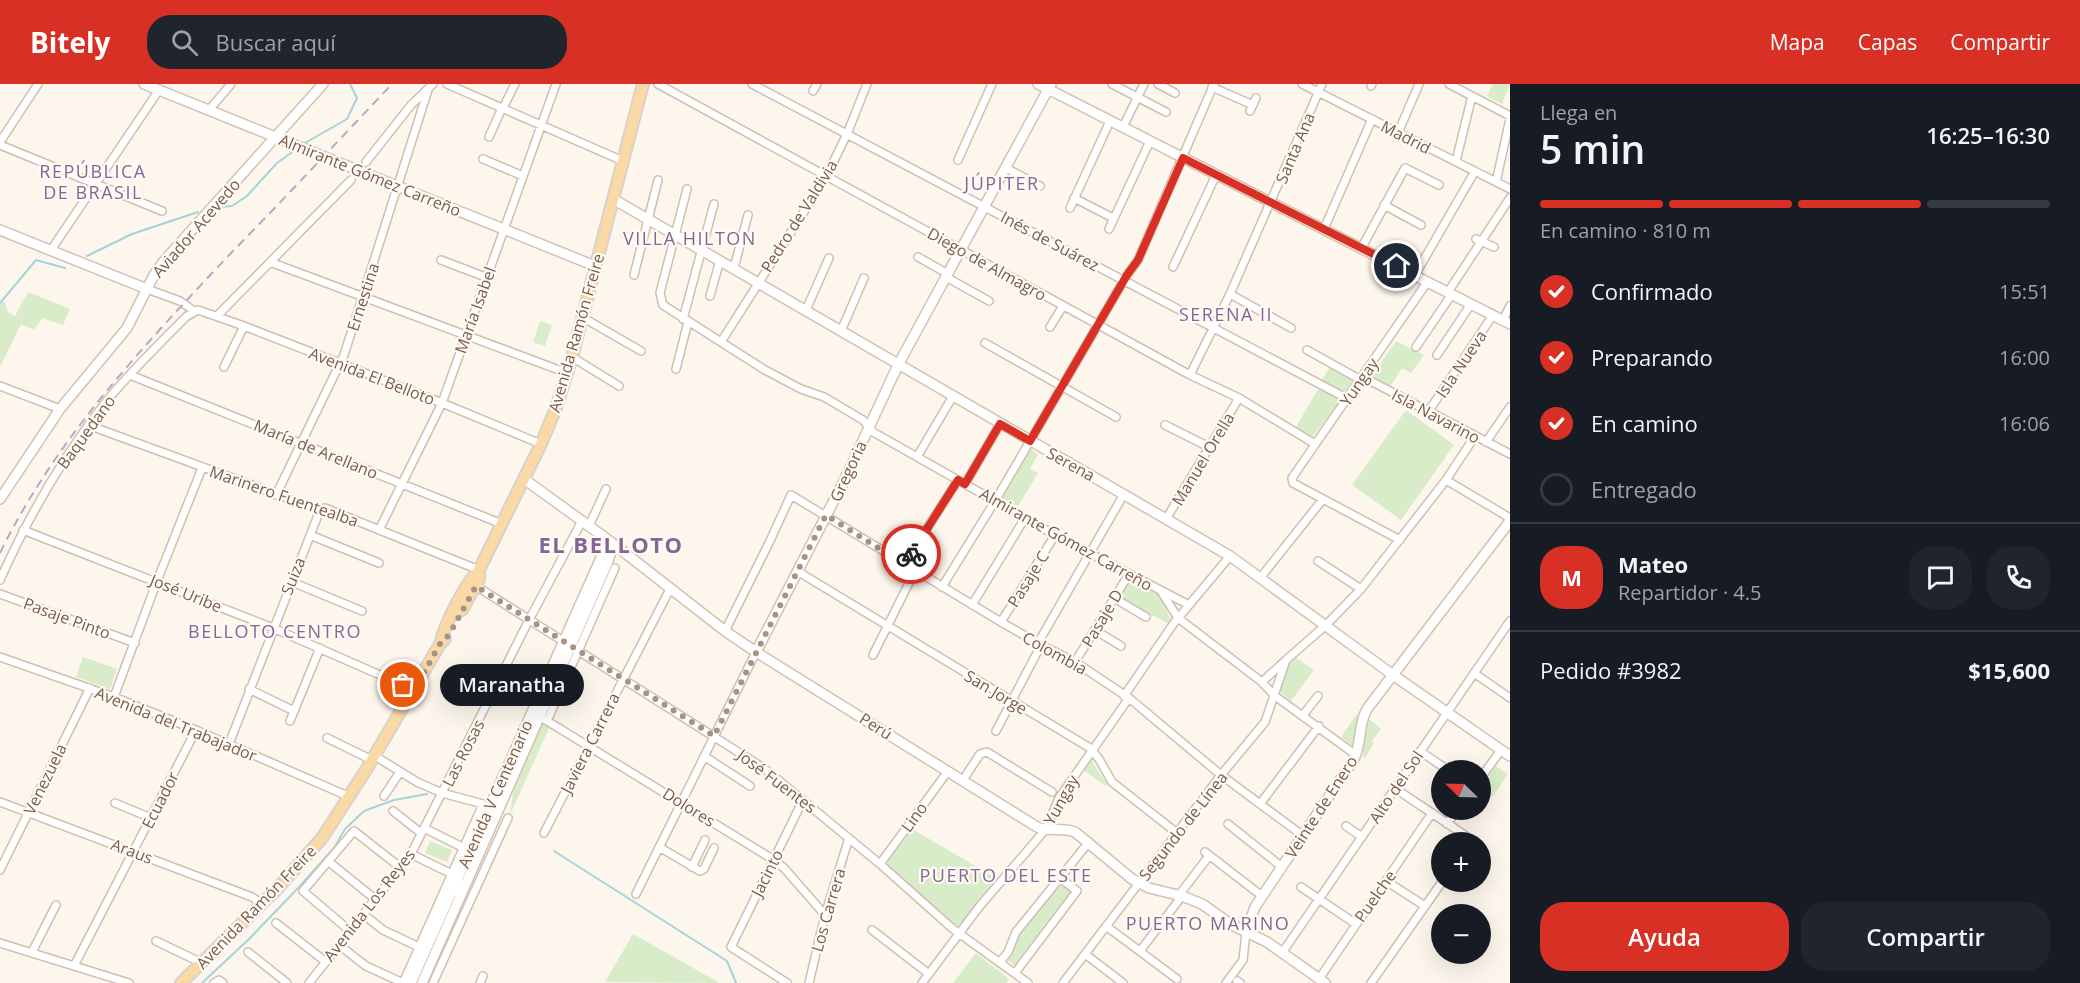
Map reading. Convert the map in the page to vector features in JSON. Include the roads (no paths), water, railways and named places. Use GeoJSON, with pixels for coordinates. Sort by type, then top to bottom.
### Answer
{"type":"FeatureCollection","features":[{"type":"Feature","properties":{"kind":"main road","name":"Avenida Ramón Freire"},"geometry":{"type":"LineString","coordinates":[[181,983],[262,904],[322,838],[350,797],[440,644],[449,635],[556,408],[572,357],[643,84]]}},
{"type":"Feature","properties":{"kind":"street"},"geometry":{"type":"LineString","coordinates":[[38,84],[0,144],[162,212]]}},
{"type":"Feature","properties":{"kind":"street","name":"Almirante Gómez Carreño"},"geometry":{"type":"LineString","coordinates":[[144,84],[596,266]]}},
{"type":"Feature","properties":{"kind":"street"},"geometry":{"type":"LineString","coordinates":[[209,110],[231,84]]}},
{"type":"Feature","properties":{"kind":"street","name":"Aviador Acevedo"},"geometry":{"type":"LineString","coordinates":[[0,499],[60,409],[127,328],[164,261],[323,84]]}},
{"type":"Feature","properties":{"kind":"street"},"geometry":{"type":"LineString","coordinates":[[447,84],[623,161]]}},
{"type":"Feature","properties":{"kind":"street"},"geometry":{"type":"LineString","coordinates":[[489,137],[515,84]]}},
{"type":"Feature","properties":{"kind":"street","name":"María Isabel"},"geometry":{"type":"LineString","coordinates":[[379,530],[442,403],[556,84]]}},
{"type":"Feature","properties":{"kind":"street","name":"Diego de Almagro"},"geometry":{"type":"LineString","coordinates":[[658,84],[1190,375],[1239,398],[1315,444]]}},
{"type":"Feature","properties":{"kind":"street","name":"Inés de Suárez"},"geometry":{"type":"LineString","coordinates":[[752,84],[1348,399]]}},
{"type":"Feature","properties":{"kind":"street","name":"Pedro de Valdivia"},"geometry":{"type":"LineString","coordinates":[[721,342],[826,177],[847,134],[867,84]]}},
{"type":"Feature","properties":{"kind":"street"},"geometry":{"type":"LineString","coordinates":[[958,160],[992,84]]}},
{"type":"Feature","properties":{"kind":"street"},"geometry":{"type":"LineString","coordinates":[[1038,84],[1050,87],[1123,128],[1507,322],[1510,306]]}},
{"type":"Feature","properties":{"kind":"street"},"geometry":{"type":"LineString","coordinates":[[1112,84],[1166,112]]}},
{"type":"Feature","properties":{"kind":"street"},"geometry":{"type":"LineString","coordinates":[[1123,128],[1144,84]]}},
{"type":"Feature","properties":{"kind":"street"},"geometry":{"type":"LineString","coordinates":[[1158,84],[1175,93]]}},
{"type":"Feature","properties":{"kind":"street","name":"Madrid"},"geometry":{"type":"LineString","coordinates":[[1302,84],[1510,189]]}},
{"type":"Feature","properties":{"kind":"street","name":"Santa Ana"},"geometry":{"type":"LineString","coordinates":[[1190,375],[1230,294],[1322,84]]}},
{"type":"Feature","properties":{"kind":"street"},"geometry":{"type":"LineString","coordinates":[[1398,133],[1419,84]]}},
{"type":"Feature","properties":{"kind":"street"},"geometry":{"type":"LineString","coordinates":[[1449,84],[1510,117],[1496,182]]}},
{"type":"Feature","properties":{"kind":"street"},"geometry":{"type":"LineString","coordinates":[[942,587],[1138,260],[1213,86],[1253,105]]}},
{"type":"Feature","properties":{"kind":"street"},"geometry":{"type":"LineString","coordinates":[[366,162],[411,105],[430,87]]}},
{"type":"Feature","properties":{"kind":"street","name":"Ernestina"},"geometry":{"type":"LineString","coordinates":[[276,495],[340,364],[430,87]]}},
{"type":"Feature","properties":{"kind":"street","name":"Gregoria"},"geometry":{"type":"LineString","coordinates":[[636,894],[796,571],[846,477],[898,364],[1050,87]]}},
{"type":"Feature","properties":{"kind":"street"},"geometry":{"type":"LineString","coordinates":[[51,250],[159,90]]}},
{"type":"Feature","properties":{"kind":"street"},"geometry":{"type":"LineString","coordinates":[[1456,161],[1472,96]]}},
{"type":"Feature","properties":{"kind":"street"},"geometry":{"type":"LineString","coordinates":[[1324,229],[1372,119]]}},
{"type":"Feature","properties":{"kind":"street"},"geometry":{"type":"LineString","coordinates":[[1070,208],[1110,121]]}},
{"type":"Feature","properties":{"kind":"street"},"geometry":{"type":"LineString","coordinates":[[1109,229],[1150,141]]}},
{"type":"Feature","properties":{"kind":"street"},"geometry":{"type":"LineString","coordinates":[[483,159],[523,176]]}},
{"type":"Feature","properties":{"kind":"street"},"geometry":{"type":"LineString","coordinates":[[1005,168],[1040,186]]}},
{"type":"Feature","properties":{"kind":"street"},"geometry":{"type":"LineString","coordinates":[[1362,247],[1404,168],[1438,185]]}},
{"type":"Feature","properties":{"kind":"street"},"geometry":{"type":"LineString","coordinates":[[1415,275],[1475,171]]}},
{"type":"Feature","properties":{"kind":"street"},"geometry":{"type":"LineString","coordinates":[[1173,267],[1216,175]]}},
{"type":"Feature","properties":{"kind":"street"},"geometry":{"type":"LineString","coordinates":[[217,316],[351,180]]}},
{"type":"Feature","properties":{"kind":"street"},"geometry":{"type":"LineString","coordinates":[[634,275],[658,180]]}},
{"type":"Feature","properties":{"kind":"street"},"geometry":{"type":"LineString","coordinates":[[675,234],[687,189]]}},
{"type":"Feature","properties":{"kind":"street"},"geometry":{"type":"LineString","coordinates":[[1074,198],[1113,218]]}},
{"type":"Feature","properties":{"kind":"street"},"geometry":{"type":"LineString","coordinates":[[1416,347],[1450,293],[1479,240],[1510,198]]}},
{"type":"Feature","properties":{"kind":"street","name":"Serena"},"geometry":{"type":"LineString","coordinates":[[614,199],[1230,556],[1393,675],[1510,756]]}},
{"type":"Feature","properties":{"kind":"street"},"geometry":{"type":"LineString","coordinates":[[675,369],[714,204]]}},
{"type":"Feature","properties":{"kind":"street"},"geometry":{"type":"LineString","coordinates":[[1384,205],[1421,225]]}},
{"type":"Feature","properties":{"kind":"street"},"geometry":{"type":"LineString","coordinates":[[734,268],[748,215]]}},
{"type":"Feature","properties":{"kind":"street","name":"Avenida El Belloto"},"geometry":{"type":"LineString","coordinates":[[0,230],[180,301],[198,311],[244,326],[541,444]]}},
{"type":"Feature","properties":{"kind":"street","name":"Almirante Gómez Carreño"},"geometry":{"type":"LineString","coordinates":[[675,234],[660,293],[663,305],[765,370],[801,389],[824,397],[863,420],[868,427],[917,457],[1055,535],[1189,605]]}},
{"type":"Feature","properties":{"kind":"street"},"geometry":{"type":"LineString","coordinates":[[1479,240],[1494,247]]}},
{"type":"Feature","properties":{"kind":"street"},"geometry":{"type":"LineString","coordinates":[[918,257],[989,301]]}},
{"type":"Feature","properties":{"kind":"street"},"geometry":{"type":"LineString","coordinates":[[806,310],[829,258]]}},
{"type":"Feature","properties":{"kind":"street"},"geometry":{"type":"LineString","coordinates":[[441,260],[488,278]]}},
{"type":"Feature","properties":{"kind":"street"},"geometry":{"type":"LineString","coordinates":[[710,296],[720,260]]}},
{"type":"Feature","properties":{"kind":"street"},"geometry":{"type":"LineString","coordinates":[[270,262],[567,373]]}},
{"type":"Feature","properties":{"kind":"street"},"geometry":{"type":"LineString","coordinates":[[841,331],[864,278]]}},
{"type":"Feature","properties":{"kind":"street","name":"Yungay"},"geometry":{"type":"LineString","coordinates":[[1323,499],[1293,483],[1294,474],[1428,281]]}},
{"type":"Feature","properties":{"kind":"street"},"geometry":{"type":"LineString","coordinates":[[1230,294],[1291,328]]}},
{"type":"Feature","properties":{"kind":"street"},"geometry":{"type":"LineString","coordinates":[[1437,355],[1471,304]]}},
{"type":"Feature","properties":{"kind":"street"},"geometry":{"type":"LineString","coordinates":[[1050,327],[1063,306]]}},
{"type":"Feature","properties":{"kind":"street","name":"Baquedano"},"geometry":{"type":"LineString","coordinates":[[0,580],[23,530],[54,476],[88,426],[130,375],[187,316],[198,311]]}},
{"type":"Feature","properties":{"kind":"street","name":"Isla Nueva"},"geometry":{"type":"LineString","coordinates":[[1428,412],[1493,315]]}},
{"type":"Feature","properties":{"kind":"street"},"geometry":{"type":"LineString","coordinates":[[582,317],[641,351]]}},
{"type":"Feature","properties":{"kind":"street"},"geometry":{"type":"LineString","coordinates":[[224,367],[244,326]]}},
{"type":"Feature","properties":{"kind":"street"},"geometry":{"type":"LineString","coordinates":[[985,343],[1116,417]]}},
{"type":"Feature","properties":{"kind":"street","name":"Isla Navarino"},"geometry":{"type":"LineString","coordinates":[[1307,350],[1510,454]]}},
{"type":"Feature","properties":{"kind":"street"},"geometry":{"type":"LineString","coordinates":[[572,357],[619,386]]}},
{"type":"Feature","properties":{"kind":"street","name":"María de Arellano"},"geometry":{"type":"LineString","coordinates":[[130,375],[502,524]]}},
{"type":"Feature","properties":{"kind":"street"},"geometry":{"type":"LineString","coordinates":[[0,386],[60,409]]}},
{"type":"Feature","properties":{"kind":"street"},"geometry":{"type":"LineString","coordinates":[[917,457],[953,396]]}},
{"type":"Feature","properties":{"kind":"street","name":"Manuel Orella"},"geometry":{"type":"LineString","coordinates":[[1166,519],[1239,398]]}},
{"type":"Feature","properties":{"kind":"street"},"geometry":{"type":"LineString","coordinates":[[1486,442],[1510,407]]}},
{"type":"Feature","properties":{"kind":"street"},"geometry":{"type":"LineString","coordinates":[[965,484],[1000,424]]}},
{"type":"Feature","properties":{"kind":"street"},"geometry":{"type":"LineString","coordinates":[[1165,425],[1209,447]]}},
{"type":"Feature","properties":{"kind":"street","name":"Marinero Fuentealba"},"geometry":{"type":"LineString","coordinates":[[88,426],[276,495],[320,510],[325,508],[379,530],[476,577]]}},
{"type":"Feature","properties":{"kind":"street"},"geometry":{"type":"LineString","coordinates":[[1262,682],[1326,625],[1360,589],[1446,480],[1475,436]]}},
{"type":"Feature","properties":{"kind":"street"},"geometry":{"type":"LineString","coordinates":[[114,697],[202,468]]}},
{"type":"Feature","properties":{"kind":"street","name":"Perú"},"geometry":{"type":"LineString","coordinates":[[524,479],[756,652],[1037,827],[1070,830],[1080,835],[1138,883],[1202,904],[1232,925],[1282,953],[1322,981]]}},
{"type":"Feature","properties":{"kind":"street"},"geometry":{"type":"LineString","coordinates":[[904,564],[958,480]]}},
{"type":"Feature","properties":{"kind":"street"},"geometry":{"type":"LineString","coordinates":[[1446,480],[1510,519]]}},
{"type":"Feature","properties":{"kind":"street","name":"Las Rosas"},"geometry":{"type":"LineString","coordinates":[[442,793],[529,620],[606,489]]}},
{"type":"Feature","properties":{"kind":"street"},"geometry":{"type":"LineString","coordinates":[[996,731],[1039,644],[1124,494]]}},
{"type":"Feature","properties":{"kind":"street","name":"Colombia"},"geometry":{"type":"LineString","coordinates":[[725,631],[770,543],[790,495],[1001,622],[1075,662],[1126,697],[1221,775],[1302,835]]}},
{"type":"Feature","properties":{"kind":"street"},"geometry":{"type":"LineString","coordinates":[[1261,577],[1323,499],[1400,540]]}},
{"type":"Feature","properties":{"kind":"street","name":"Suiza"},"geometry":{"type":"LineString","coordinates":[[229,744],[320,510]]}},
{"type":"Feature","properties":{"kind":"street"},"geometry":{"type":"LineString","coordinates":[[972,605],[1025,518]]}},
{"type":"Feature","properties":{"kind":"street","name":"Veinte de Enero"},"geometry":{"type":"LineString","coordinates":[[1226,983],[1243,960],[1250,917],[1356,755],[1364,715],[1510,519]]}},
{"type":"Feature","properties":{"kind":"street","name":"José Uribe"},"geometry":{"type":"LineString","coordinates":[[23,530],[273,628],[414,690]]}},
{"type":"Feature","properties":{"kind":"street"},"geometry":{"type":"LineString","coordinates":[[309,535],[379,563]]}},
{"type":"Feature","properties":{"kind":"street","name":"Pasaje C"},"geometry":{"type":"LineString","coordinates":[[1001,622],[1055,535]]}},
{"type":"Feature","properties":{"kind":"street","name":"Avenida V Centenario"},"geometry":{"type":"LineString","coordinates":[[411,983],[455,875],[612,564],[609,541]]}},
{"type":"Feature","properties":{"kind":"street","name":"Avenida V Centenario"},"geometry":{"type":"LineString","coordinates":[[422,983],[543,718],[609,541]]}},
{"type":"Feature","properties":{"kind":"street"},"geometry":{"type":"LineString","coordinates":[[612,564],[615,554],[625,554]]}},
{"type":"Feature","properties":{"kind":"street","name":"Yungay"},"geometry":{"type":"LineString","coordinates":[[922,983],[979,907],[1046,829],[1059,798],[1086,758],[1094,751],[1178,618],[1230,556]]}},
{"type":"Feature","properties":{"kind":"street"},"geometry":{"type":"LineString","coordinates":[[1318,561],[1360,589]]}},
{"type":"Feature","properties":{"kind":"street","name":"San Jorge"},"geometry":{"type":"LineString","coordinates":[[796,571],[1094,751],[1112,782],[1177,833]]}},
{"type":"Feature","properties":{"kind":"street"},"geometry":{"type":"LineString","coordinates":[[873,655],[915,571]]}},
{"type":"Feature","properties":{"kind":"street","name":"Pasaje D"},"geometry":{"type":"LineString","coordinates":[[1075,662],[1129,574]]}},
{"type":"Feature","properties":{"kind":"street","name":"José Fuentes"},"geometry":{"type":"LineString","coordinates":[[476,577],[529,620],[765,770],[960,933],[1028,983]]}},
{"type":"Feature","properties":{"kind":"street"},"geometry":{"type":"LineString","coordinates":[[291,582],[362,611]]}},
{"type":"Feature","properties":{"kind":"street","name":"Javiera Carrera"},"geometry":{"type":"LineString","coordinates":[[544,833],[670,589]]}},
{"type":"Feature","properties":{"kind":"street","name":"Almirante Gómez Carreño"},"geometry":{"type":"LineString","coordinates":[[1161,591],[1178,618],[1262,682],[1275,696],[1356,755]]}},
{"type":"Feature","properties":{"kind":"street","name":"Pasaje Pinto"},"geometry":{"type":"LineString","coordinates":[[0,594],[135,643]]}},
{"type":"Feature","properties":{"kind":"street"},"geometry":{"type":"LineString","coordinates":[[1114,598],[1146,617]]}},
{"type":"Feature","properties":{"kind":"street","name":"Alto del Sol"},"geometry":{"type":"LineString","coordinates":[[1282,953],[1510,621]]}},
{"type":"Feature","properties":{"kind":"street"},"geometry":{"type":"LineString","coordinates":[[1095,630],[1121,646]]}},
{"type":"Feature","properties":{"kind":"street"},"geometry":{"type":"LineString","coordinates":[[290,722],[320,648]]}},
{"type":"Feature","properties":{"kind":"street","name":"Avenida del Trabajador"},"geometry":{"type":"LineString","coordinates":[[0,657],[114,697],[350,797]]}},
{"type":"Feature","properties":{"kind":"street","name":"Segundo de Línea"},"geometry":{"type":"LineString","coordinates":[[1063,983],[1221,775],[1265,722],[1286,660]]}},
{"type":"Feature","properties":{"kind":"street"},"geometry":{"type":"LineString","coordinates":[[1474,673],[1510,698]]}},
{"type":"Feature","properties":{"kind":"street","name":"Venezuela"},"geometry":{"type":"LineString","coordinates":[[0,870],[90,688]]}},
{"type":"Feature","properties":{"kind":"street"},"geometry":{"type":"LineString","coordinates":[[249,689],[294,711]]}},
{"type":"Feature","properties":{"kind":"street"},"geometry":{"type":"LineString","coordinates":[[1303,715],[1318,696]]}},
{"type":"Feature","properties":{"kind":"street","name":"Dolores"},"geometry":{"type":"LineString","coordinates":[[543,718],[774,860],[784,868],[825,915]]}},
{"type":"Feature","properties":{"kind":"street"},"geometry":{"type":"LineString","coordinates":[[1260,804],[1319,726]]}},
{"type":"Feature","properties":{"kind":"street","name":"Ecuador"},"geometry":{"type":"LineString","coordinates":[[74,966],[196,730]]}},
{"type":"Feature","properties":{"kind":"street"},"geometry":{"type":"LineString","coordinates":[[327,738],[373,758],[442,793],[483,804],[455,875],[419,947],[404,983],[366,966],[339,945]]}},
{"type":"Feature","properties":{"kind":"street"},"geometry":{"type":"LineString","coordinates":[[1491,764],[1501,750]]}},
{"type":"Feature","properties":{"kind":"street"},"geometry":{"type":"LineString","coordinates":[[1420,751],[1433,760]]}},
{"type":"Feature","properties":{"kind":"street"},"geometry":{"type":"LineString","coordinates":[[963,780],[980,754],[987,752],[1052,792]]}},
{"type":"Feature","properties":{"kind":"street"},"geometry":{"type":"LineString","coordinates":[[704,756],[750,786]]}},
{"type":"Feature","properties":{"kind":"street","name":"Lino"},"geometry":{"type":"LineString","coordinates":[[880,864],[948,771]]}},
{"type":"Feature","properties":{"kind":"street"},"geometry":{"type":"LineString","coordinates":[[384,796],[400,772]]}},
{"type":"Feature","properties":{"kind":"street"},"geometry":{"type":"LineString","coordinates":[[1396,789],[1431,812]]}},
{"type":"Feature","properties":{"kind":"street","name":"Avenida Los Reyes"},"geometry":{"type":"LineString","coordinates":[[309,983],[411,854],[442,793]]}},
{"type":"Feature","properties":{"kind":"street","name":"Jacinto"},"geometry":{"type":"LineString","coordinates":[[787,983],[751,962],[731,947],[803,800]]}},
{"type":"Feature","properties":{"kind":"street","name":"Araus"},"geometry":{"type":"LineString","coordinates":[[0,802],[255,898],[262,904]]}},
{"type":"Feature","properties":{"kind":"street"},"geometry":{"type":"LineString","coordinates":[[115,802],[151,818]]}},
{"type":"Feature","properties":{"kind":"street"},"geometry":{"type":"LineString","coordinates":[[393,810],[423,831],[464,848]]}},
{"type":"Feature","properties":{"kind":"street","name":"Puelche"},"geometry":{"type":"LineString","coordinates":[[1322,981],[1356,924],[1431,814]]}},
{"type":"Feature","properties":{"kind":"street"},"geometry":{"type":"LineString","coordinates":[[433,983],[508,819]]}},
{"type":"Feature","properties":{"kind":"street"},"geometry":{"type":"LineString","coordinates":[[1442,820],[1457,832]]}},
{"type":"Feature","properties":{"kind":"street"},"geometry":{"type":"LineString","coordinates":[[1447,824],[1450,820]]}},
{"type":"Feature","properties":{"kind":"street"},"geometry":{"type":"LineString","coordinates":[[1228,824],[1282,867]]}},
{"type":"Feature","properties":{"kind":"street"},"geometry":{"type":"LineString","coordinates":[[1346,826],[1362,837]]}},
{"type":"Feature","properties":{"kind":"street"},"geometry":{"type":"LineString","coordinates":[[350,931],[303,891],[354,831],[401,868]]}},
{"type":"Feature","properties":{"kind":"street","name":"Los Carrera"},"geometry":{"type":"LineString","coordinates":[[809,983],[825,915],[849,838]]}},
{"type":"Feature","properties":{"kind":"street"},"geometry":{"type":"LineString","coordinates":[[692,867],[705,840]]}},
{"type":"Feature","properties":{"kind":"street"},"geometry":{"type":"LineString","coordinates":[[1000,962],[1008,952],[1017,932],[1089,842]]}},
{"type":"Feature","properties":{"kind":"street"},"geometry":{"type":"LineString","coordinates":[[658,847],[700,871],[703,870],[714,848]]}},
{"type":"Feature","properties":{"kind":"street"},"geometry":{"type":"LineString","coordinates":[[411,854],[455,875]]}},
{"type":"Feature","properties":{"kind":"street"},"geometry":{"type":"LineString","coordinates":[[1140,951],[1207,854],[1262,896]]}},
{"type":"Feature","properties":{"kind":"street"},"geometry":{"type":"LineString","coordinates":[[329,862],[375,899]]}},
{"type":"Feature","properties":{"kind":"street"},"geometry":{"type":"LineString","coordinates":[[455,875],[459,899]]}},
{"type":"Feature","properties":{"kind":"street"},"geometry":{"type":"LineString","coordinates":[[1015,973],[1080,892],[1060,878]]}},
{"type":"Feature","properties":{"kind":"street"},"geometry":{"type":"LineString","coordinates":[[1386,881],[1425,906]]}},
{"type":"Feature","properties":{"kind":"street"},"geometry":{"type":"LineString","coordinates":[[1301,887],[1356,924]]}},
{"type":"Feature","properties":{"kind":"street"},"geometry":{"type":"LineString","coordinates":[[1371,983],[1435,892]]}},
{"type":"Feature","properties":{"kind":"street"},"geometry":{"type":"LineString","coordinates":[[32,952],[56,905]]}},
{"type":"Feature","properties":{"kind":"street"},"geometry":{"type":"LineString","coordinates":[[363,914],[383,930],[419,947]]}},
{"type":"Feature","properties":{"kind":"street"},"geometry":{"type":"LineString","coordinates":[[276,922],[326,962]]}},
{"type":"Feature","properties":{"kind":"street"},"geometry":{"type":"LineString","coordinates":[[1106,926],[1176,979]]}},
{"type":"Feature","properties":{"kind":"street"},"geometry":{"type":"LineString","coordinates":[[872,930],[929,974]]}},
{"type":"Feature","properties":{"kind":"street"},"geometry":{"type":"LineString","coordinates":[[156,941],[202,963]]}},
{"type":"Feature","properties":{"kind":"street"},"geometry":{"type":"LineString","coordinates":[[0,943],[129,983]]}},
{"type":"Feature","properties":{"kind":"street"},"geometry":{"type":"LineString","coordinates":[[248,952],[287,983]]}},
{"type":"Feature","properties":{"kind":"street"},"geometry":{"type":"LineString","coordinates":[[1085,954],[1123,983]]}},
{"type":"Feature","properties":{"kind":"waterway"},"geometry":{"type":"LineString","coordinates":[[305,143],[347,119],[357,98],[350,84]]}},
{"type":"Feature","properties":{"kind":"waterway"},"geometry":{"type":"LineString","coordinates":[[218,207],[232,206],[247,196],[277,163],[295,150]]}},
{"type":"Feature","properties":{"kind":"waterway"},"geometry":{"type":"LineString","coordinates":[[87,256],[132,234],[198,212]]}},
{"type":"Feature","properties":{"kind":"waterway"},"geometry":{"type":"LineString","coordinates":[[0,303],[36,260],[65,268]]}},
{"type":"Feature","properties":{"kind":"waterway"},"geometry":{"type":"LineString","coordinates":[[202,983],[300,886],[334,848],[345,829],[364,811],[394,800],[427,794]]}},
{"type":"Feature","properties":{"kind":"waterway"},"geometry":{"type":"LineString","coordinates":[[554,851],[727,961],[736,983]]}},
{"type":"Feature","properties":{"kind":"railway"},"geometry":{"type":"LineString","coordinates":[[0,553],[22,511],[48,470],[104,394],[199,287],[392,84]]}},
{"type":"Feature","properties":{"kind":"place","name":"Maranatha"},"geometry":{"type":"Point","coordinates":[403,685]}},
{"type":"Feature","properties":{"kind":"district","name":"REPÚBLICA DE BRASIL"},"geometry":{"type":"Point","coordinates":[93,182]}},
{"type":"Feature","properties":{"kind":"district","name":"JÚPITER"},"geometry":{"type":"Point","coordinates":[1002,184]}},
{"type":"Feature","properties":{"kind":"district","name":"VILLA HILTON"},"geometry":{"type":"Point","coordinates":[690,239]}},
{"type":"Feature","properties":{"kind":"district","name":"SERENA II"},"geometry":{"type":"Point","coordinates":[1226,315]}},
{"type":"Feature","properties":{"kind":"district","name":"EL BELLOTO"},"geometry":{"type":"Point","coordinates":[611,545]}},
{"type":"Feature","properties":{"kind":"district","name":"BELLOTO CENTRO"},"geometry":{"type":"Point","coordinates":[275,632]}},
{"type":"Feature","properties":{"kind":"district","name":"PUERTO DEL ESTE"},"geometry":{"type":"Point","coordinates":[1006,876]}},
{"type":"Feature","properties":{"kind":"district","name":"PUERTO MARINO"},"geometry":{"type":"Point","coordinates":[1208,924]}}]}
